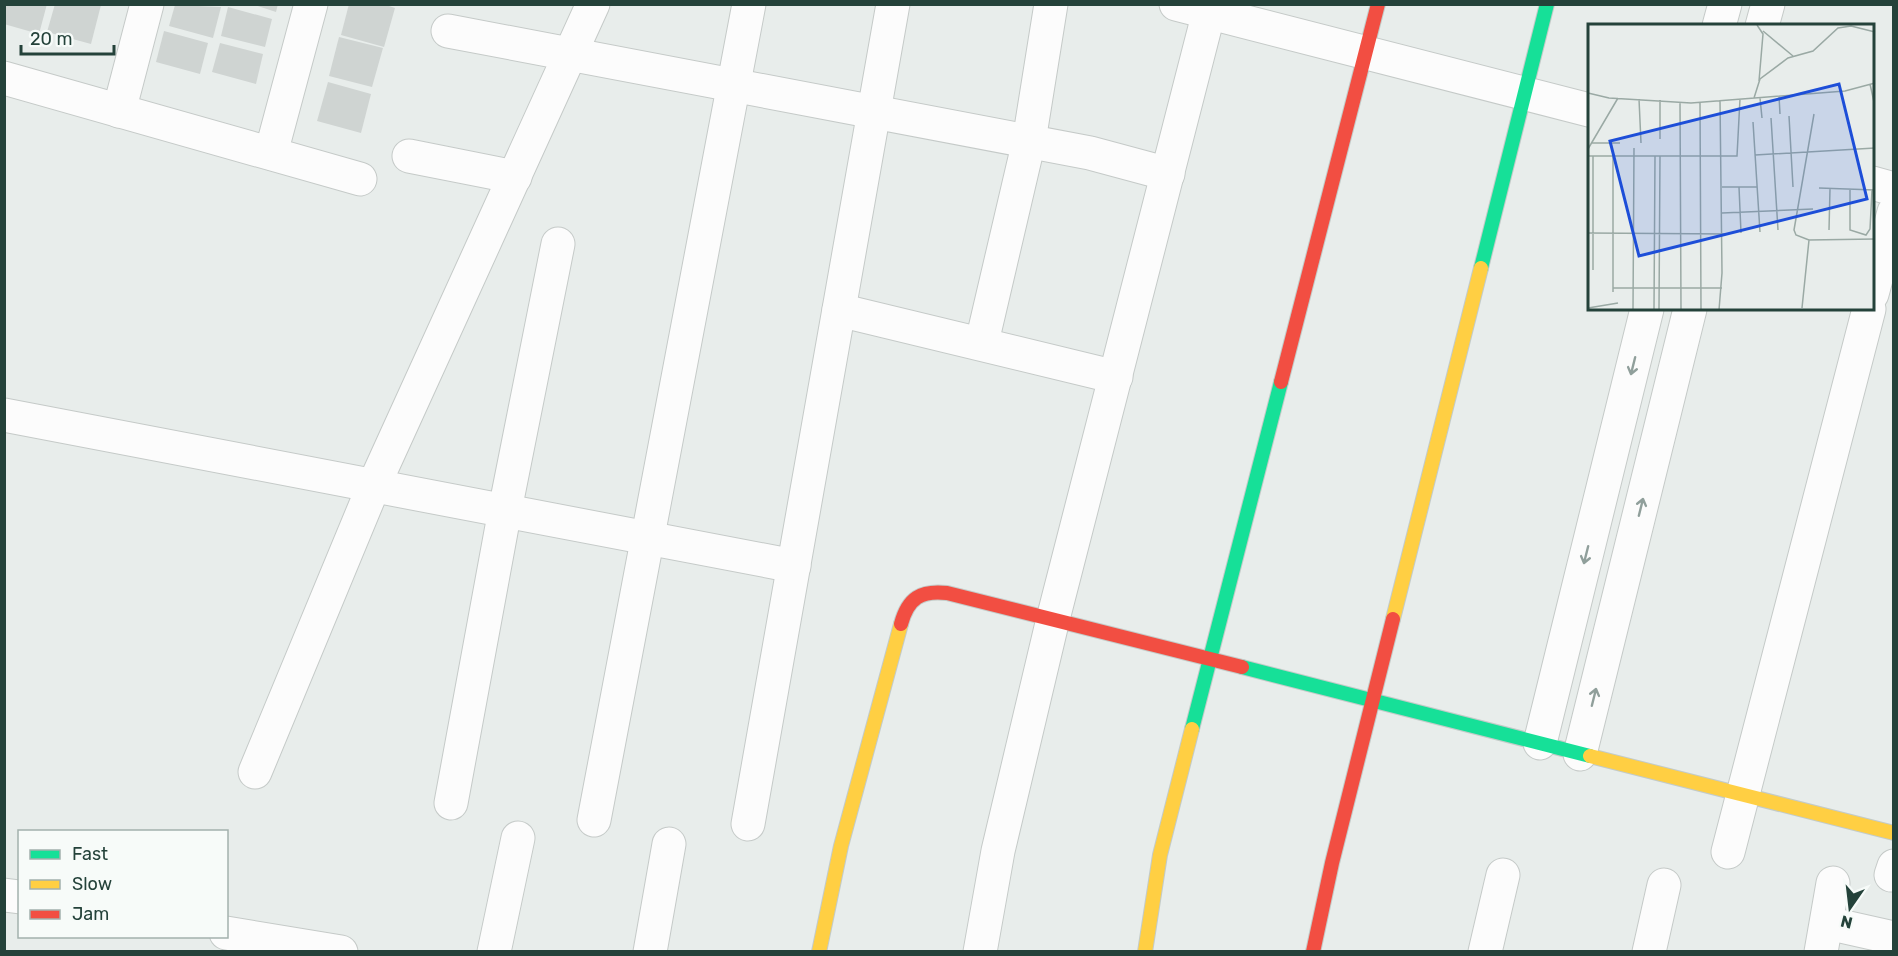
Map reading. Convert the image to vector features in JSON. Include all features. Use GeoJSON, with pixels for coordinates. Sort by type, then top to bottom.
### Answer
{"type":"FeatureCollection","features":[{"type":"Feature","properties":{"kind":"street"},"geometry":{"type":"LineString","coordinates":[[119,111],[147,4]]}},
{"type":"Feature","properties":{"kind":"street"},"geometry":{"type":"LineString","coordinates":[[271,153],[311,4]]}},
{"type":"Feature","properties":{"kind":"street"},"geometry":{"type":"LineString","coordinates":[[255,772],[374,485],[593,4]]}},
{"type":"Feature","properties":{"kind":"street"},"geometry":{"type":"LineString","coordinates":[[594,820],[749,4]]}},
{"type":"Feature","properties":{"kind":"street"},"geometry":{"type":"LineString","coordinates":[[748,824],[893,4]]}},
{"type":"Feature","properties":{"kind":"street"},"geometry":{"type":"LineString","coordinates":[[982,342],[1029,141],[1051,4]]}},
{"type":"Feature","properties":{"kind":"street"},"geometry":{"type":"LineString","coordinates":[[1176,4],[1210,9],[1366,53],[1588,110]]}},
{"type":"Feature","properties":{"kind":"street"},"geometry":{"type":"LineString","coordinates":[[1145,951],[1160,855],[1212,660],[1378,4]]}},
{"type":"Feature","properties":{"kind":"street"},"geometry":{"type":"LineString","coordinates":[[1313,951],[1332,863],[1547,4]]}},
{"type":"Feature","properties":{"kind":"street"},"geometry":{"type":"LineString","coordinates":[[1720,24],[1725,4]]}},
{"type":"Feature","properties":{"kind":"street"},"geometry":{"type":"LineString","coordinates":[[1763,24],[1768,4]]}},
{"type":"Feature","properties":{"kind":"street"},"geometry":{"type":"LineString","coordinates":[[980,951],[998,851],[1053,619],[1210,9]]}},
{"type":"Feature","properties":{"kind":"street"},"geometry":{"type":"LineString","coordinates":[[448,31],[1090,153],[1168,174]]}},
{"type":"Feature","properties":{"kind":"street"},"geometry":{"type":"LineString","coordinates":[[4,78],[360,178]]}},
{"type":"Feature","properties":{"kind":"street"},"geometry":{"type":"LineString","coordinates":[[409,156],[515,177]]}},
{"type":"Feature","properties":{"kind":"street"},"geometry":{"type":"LineString","coordinates":[[1874,184],[1893,189]]}},
{"type":"Feature","properties":{"kind":"street"},"geometry":{"type":"LineString","coordinates":[[1874,286],[1893,212]]}},
{"type":"Feature","properties":{"kind":"street"},"geometry":{"type":"LineString","coordinates":[[452,803],[505,510],[558,244]]}},
{"type":"Feature","properties":{"kind":"street"},"geometry":{"type":"LineString","coordinates":[[839,310],[982,342],[1116,376]]}},
{"type":"Feature","properties":{"kind":"street"},"geometry":{"type":"LineString","coordinates":[[1540,743],[1647,310]]}},
{"type":"Feature","properties":{"kind":"street"},"geometry":{"type":"LineString","coordinates":[[1581,754],[1690,310]]}},
{"type":"Feature","properties":{"kind":"street"},"geometry":{"type":"LineString","coordinates":[[1728,852],[1869,310]]}},
{"type":"Feature","properties":{"kind":"street"},"geometry":{"type":"LineString","coordinates":[[1622,411],[1663,420]]}},
{"type":"Feature","properties":{"kind":"street"},"geometry":{"type":"LineString","coordinates":[[4,415],[794,566]]}},
{"type":"Feature","properties":{"kind":"street"},"geometry":{"type":"LineString","coordinates":[[819,951],[841,846],[905,608],[911,598],[921,592],[933,591],[1053,619],[1893,833]]}},
{"type":"Feature","properties":{"kind":"street"},"geometry":{"type":"LineString","coordinates":[[494,951],[518,838]]}},
{"type":"Feature","properties":{"kind":"street"},"geometry":{"type":"LineString","coordinates":[[651,951],[669,844]]}},
{"type":"Feature","properties":{"kind":"street"},"geometry":{"type":"LineString","coordinates":[[1485,951],[1503,875]]}},
{"type":"Feature","properties":{"kind":"street"},"geometry":{"type":"LineString","coordinates":[[1833,883],[1824,937],[1893,938]]}},
{"type":"Feature","properties":{"kind":"street"},"geometry":{"type":"LineString","coordinates":[[1649,951],[1664,885]]}},
{"type":"Feature","properties":{"kind":"street"},"geometry":{"type":"LineString","coordinates":[[228,933],[341,951]]}},
{"type":"Feature","properties":{"kind":"building"},"geometry":{"type":"Polygon","coordinates":[[[4,4],[47,4],[39,34],[4,24],[4,4]]]}},
{"type":"Feature","properties":{"kind":"building"},"geometry":{"type":"Polygon","coordinates":[[[55,4],[101,5],[91,44],[47,32],[55,4]]]}},
{"type":"Feature","properties":{"kind":"building"},"geometry":{"type":"Polygon","coordinates":[[[252,4],[278,4],[276,12],[252,4]]]}},
{"type":"Feature","properties":{"kind":"building"},"geometry":{"type":"Polygon","coordinates":[[[349,4],[383,4],[395,8],[384,47],[341,35],[349,4]]]}},
{"type":"Feature","properties":{"kind":"building"},"geometry":{"type":"Polygon","coordinates":[[[175,5],[221,7],[213,38],[169,26],[175,5]]]}},
{"type":"Feature","properties":{"kind":"building"},"geometry":{"type":"Polygon","coordinates":[[[228,7],[272,19],[265,47],[221,36],[228,7]]]}},
{"type":"Feature","properties":{"kind":"building"},"geometry":{"type":"Polygon","coordinates":[[[164,31],[208,43],[200,74],[156,62],[164,31]]]}},
{"type":"Feature","properties":{"kind":"building"},"geometry":{"type":"Polygon","coordinates":[[[339,37],[383,48],[372,87],[329,76],[339,37]]]}},
{"type":"Feature","properties":{"kind":"building"},"geometry":{"type":"Polygon","coordinates":[[[220,43],[263,54],[256,84],[212,72],[220,43]]]}},
{"type":"Feature","properties":{"kind":"building"},"geometry":{"type":"Polygon","coordinates":[[[328,82],[371,94],[361,133],[317,121],[328,82]]]}},
{"type":"Feature","properties":{"kind":"traffic: fast"},"geometry":{"type":"LineString","coordinates":[[1481,268],[1547,4]]}},
{"type":"Feature","properties":{"kind":"traffic: fast"},"geometry":{"type":"LineString","coordinates":[[1192,729],[1281,382]]}},
{"type":"Feature","properties":{"kind":"traffic: fast"},"geometry":{"type":"LineString","coordinates":[[1242,667],[1590,756]]}},
{"type":"Feature","properties":{"kind":"traffic: slow"},"geometry":{"type":"LineString","coordinates":[[1393,619],[1481,268]]}},
{"type":"Feature","properties":{"kind":"traffic: slow"},"geometry":{"type":"LineString","coordinates":[[819,952],[841,846],[901,624]]}},
{"type":"Feature","properties":{"kind":"traffic: slow"},"geometry":{"type":"LineString","coordinates":[[1145,952],[1160,855],[1192,729]]}},
{"type":"Feature","properties":{"kind":"traffic: slow"},"geometry":{"type":"LineString","coordinates":[[1590,756],[1894,833]]}},
{"type":"Feature","properties":{"kind":"traffic: jam"},"geometry":{"type":"LineString","coordinates":[[1281,382],[1378,4]]}},
{"type":"Feature","properties":{"kind":"traffic: jam"},"geometry":{"type":"LineString","coordinates":[[901,624],[907,608],[917,598],[930,593],[947,593],[1242,667]]}},
{"type":"Feature","properties":{"kind":"traffic: jam"},"geometry":{"type":"LineString","coordinates":[[1313,952],[1332,863],[1393,619]]}}]}
